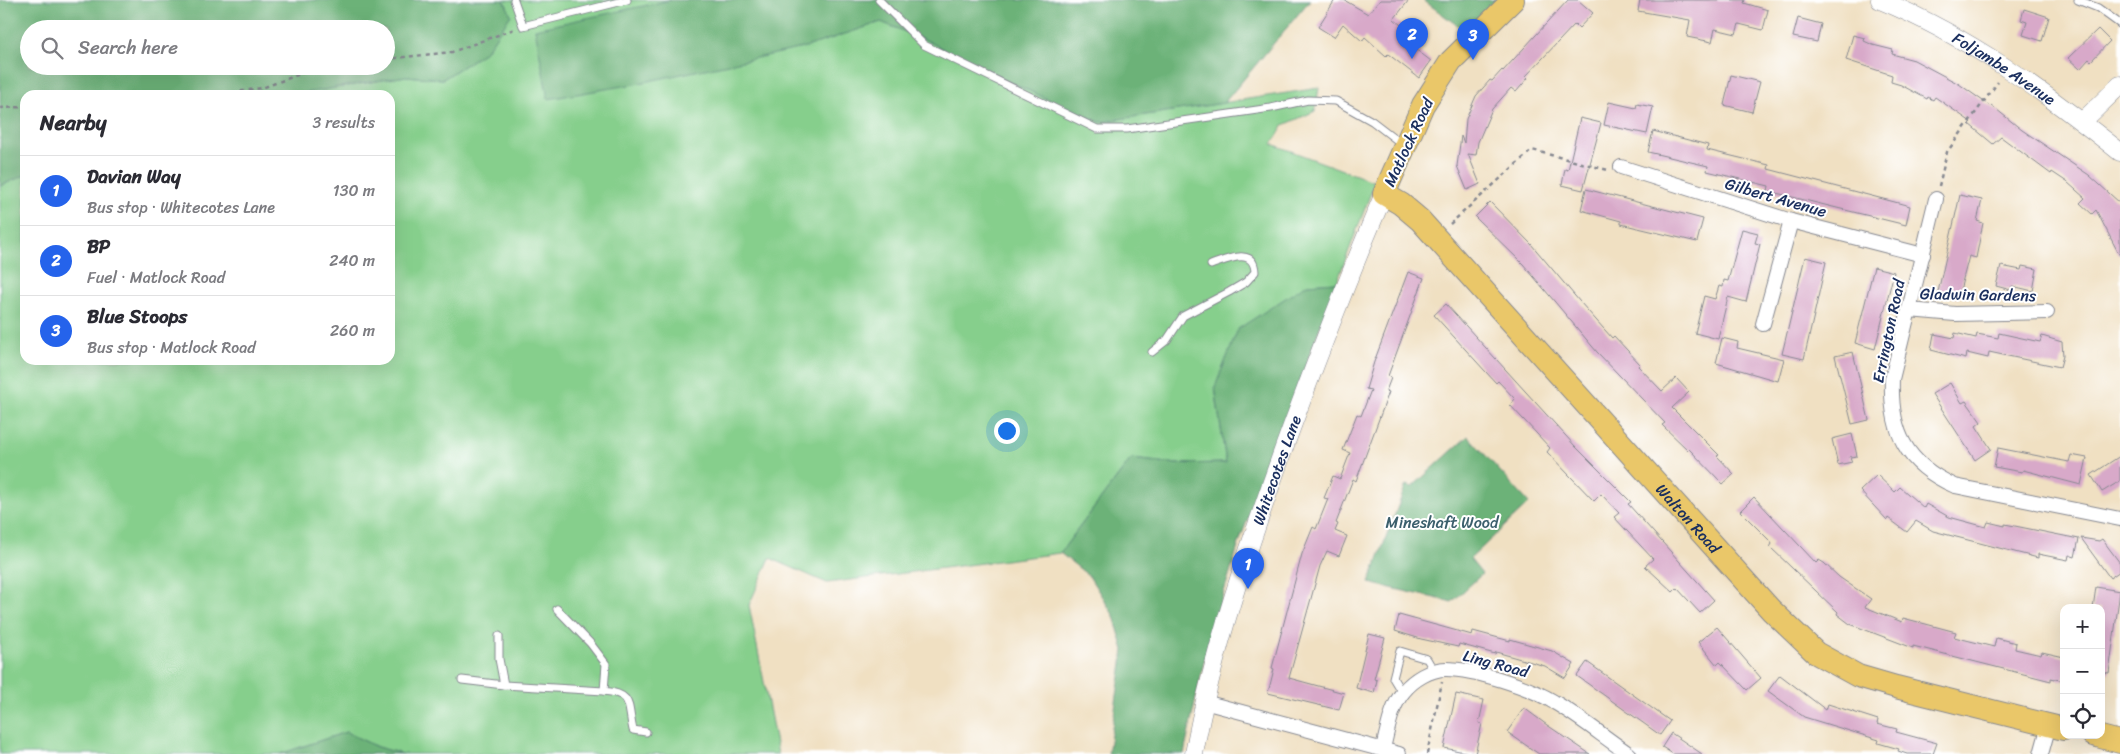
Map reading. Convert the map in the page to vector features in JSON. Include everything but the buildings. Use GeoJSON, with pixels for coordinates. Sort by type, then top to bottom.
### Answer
{"type":"FeatureCollection","features":[{"type":"Feature","properties":{"kind":"main road","name":"Matlock Road"},"geometry":{"type":"LineString","coordinates":[[1384,194],[1423,105],[1451,61],[1513,0]]}},
{"type":"Feature","properties":{"kind":"main road","name":"Walton Road"},"geometry":{"type":"LineString","coordinates":[[1384,194],[1415,215],[1436,237],[1771,610],[1816,653],[1844,669],[1881,683],[2056,727]]}},
{"type":"Feature","properties":{"kind":"main road"},"geometry":{"type":"LineString","coordinates":[[2105,738],[2120,742]]}},
{"type":"Feature","properties":{"kind":"street","name":"Foljambe Avenue"},"geometry":{"type":"LineString","coordinates":[[1880,0],[1957,37],[2008,69],[2120,152]]}},
{"type":"Feature","properties":{"kind":"street"},"geometry":{"type":"LineString","coordinates":[[2082,122],[2120,85]]}},
{"type":"Feature","properties":{"kind":"street","name":"Gilbert Avenue"},"geometry":{"type":"LineString","coordinates":[[1621,167],[1791,221],[1923,255]]}},
{"type":"Feature","properties":{"kind":"street","name":"Whitecotes Lane"},"geometry":{"type":"LineString","coordinates":[[1194,754],[1204,702],[1252,536],[1325,338],[1384,194]]}},
{"type":"Feature","properties":{"kind":"street","name":"Errington Road"},"geometry":{"type":"LineString","coordinates":[[1936,199],[1892,379],[1891,405],[1902,441],[1917,460],[1933,474],[1961,487],[2120,519]]}},
{"type":"Feature","properties":{"kind":"street"},"geometry":{"type":"LineString","coordinates":[[1763,324],[1791,221]]}},
{"type":"Feature","properties":{"kind":"street","name":"Gladwin Gardens"},"geometry":{"type":"LineString","coordinates":[[1909,310],[1955,314],[2047,312]]}},
{"type":"Feature","properties":{"kind":"street"},"geometry":{"type":"LineString","coordinates":[[1383,748],[1393,710],[1402,693],[1412,682],[1440,670]]}},
{"type":"Feature","properties":{"kind":"street","name":"Ling Road"},"geometry":{"type":"LineString","coordinates":[[1440,670],[1465,671],[1528,688],[1554,702],[1629,754]]}},
{"type":"Feature","properties":{"kind":"street"},"geometry":{"type":"LineString","coordinates":[[1204,702],[1383,748],[1399,754]]}},
{"type":"Feature","properties":{"kind":"street"},"geometry":{"type":"LineString","coordinates":[[2041,754],[2056,727]]}},
{"type":"Feature","properties":{"kind":"lane"},"geometry":{"type":"LineString","coordinates":[[514,0],[523,26],[627,0]]}},
{"type":"Feature","properties":{"kind":"lane"},"geometry":{"type":"LineString","coordinates":[[879,0],[924,45],[1097,129],[1127,129],[1271,108],[1308,100],[1336,101],[1372,121],[1404,146]]}},
{"type":"Feature","properties":{"kind":"lane"},"geometry":{"type":"LineString","coordinates":[[2078,0],[2098,8],[2120,24]]}},
{"type":"Feature","properties":{"kind":"lane"},"geometry":{"type":"LineString","coordinates":[[1152,352],[1167,340],[1183,316],[1230,292],[1246,282],[1256,272],[1255,264],[1251,258],[1242,256],[1211,265]]}},
{"type":"Feature","properties":{"kind":"lane"},"geometry":{"type":"LineString","coordinates":[[556,609],[600,654],[606,664],[604,691]]}},
{"type":"Feature","properties":{"kind":"lane"},"geometry":{"type":"LineString","coordinates":[[499,636],[499,659],[504,685]]}},
{"type":"Feature","properties":{"kind":"lane"},"geometry":{"type":"LineString","coordinates":[[1402,693],[1393,678],[1400,651],[1427,659],[1440,670]]}},
{"type":"Feature","properties":{"kind":"lane"},"geometry":{"type":"LineString","coordinates":[[462,680],[622,694],[627,699],[633,730],[646,732]]}},
{"type":"Feature","properties":{"kind":"path"},"geometry":{"type":"LineString","coordinates":[[395,58],[452,52],[523,26]]}},
{"type":"Feature","properties":{"kind":"path"},"geometry":{"type":"LineString","coordinates":[[1936,199],[1947,152],[2008,69]]}},
{"type":"Feature","properties":{"kind":"path"},"geometry":{"type":"LineString","coordinates":[[249,90],[262,88],[297,75]]}},
{"type":"Feature","properties":{"kind":"path"},"geometry":{"type":"LineString","coordinates":[[0,108],[20,107]]}},
{"type":"Feature","properties":{"kind":"path"},"geometry":{"type":"LineString","coordinates":[[1436,237],[1532,150],[1606,171],[1621,167]]}},
{"type":"Feature","properties":{"kind":"path"},"geometry":{"type":"LineString","coordinates":[[1427,754],[1440,670]]}},
{"type":"Feature","properties":{"kind":"green space"},"geometry":{"type":"Polygon","coordinates":[[[0,0],[504,0],[511,15],[485,52],[443,79],[406,76],[323,90],[20,90],[20,177],[0,186],[0,0]]]}},
{"type":"Feature","properties":{"kind":"green space"},"geometry":{"type":"Polygon","coordinates":[[[504,0],[671,0],[632,10],[732,62],[803,48],[881,22],[926,40],[1000,78],[1100,122],[1319,88],[1315,111],[1284,125],[1272,144],[1375,182],[1337,282],[1307,284],[1215,387],[1226,463],[1177,464],[1131,459],[1060,553],[827,583],[770,558],[749,605],[778,754],[403,754],[377,747],[346,732],[280,754],[0,754],[0,186],[20,177],[20,365],[395,365],[395,90],[323,90],[406,76],[443,79],[485,52],[511,15],[504,0]]]}},
{"type":"Feature","properties":{"kind":"green space"},"geometry":{"type":"Polygon","coordinates":[[[671,0],[1310,0],[1224,103],[1100,122],[1000,78],[926,40],[881,22],[803,48],[635,84],[548,99],[535,29],[671,0]]]}},
{"type":"Feature","properties":{"kind":"green space"},"geometry":{"type":"Polygon","coordinates":[[[1423,0],[1503,0],[1469,34],[1423,0]]]}},
{"type":"Feature","properties":{"kind":"green space"},"geometry":{"type":"Polygon","coordinates":[[[1337,282],[1241,537],[1208,643],[1184,754],[1108,754],[1124,650],[1114,616],[1089,576],[1060,553],[1131,459],[1177,464],[1226,463],[1215,387],[1238,329],[1307,284],[1337,282]]]}},
{"type":"Feature","properties":{"kind":"green space","name":"Mineshaft Wood"},"geometry":{"type":"Polygon","coordinates":[[[1468,436],[1529,503],[1470,559],[1482,574],[1452,602],[1369,583],[1406,485],[1412,487],[1468,436]]]}},
{"type":"Feature","properties":{"kind":"green space"},"geometry":{"type":"Polygon","coordinates":[[[346,732],[377,747],[403,754],[280,754],[346,732]]]}},
{"type":"Feature","properties":{"kind":"place","name":"BP"},"geometry":{"type":"Point","coordinates":[1412,59]}},
{"type":"Feature","properties":{"kind":"place","name":"Blue Stoops"},"geometry":{"type":"Point","coordinates":[1473,60]}},
{"type":"Feature","properties":{"kind":"place","name":"Davian Way"},"geometry":{"type":"Point","coordinates":[1248,589]}}]}
